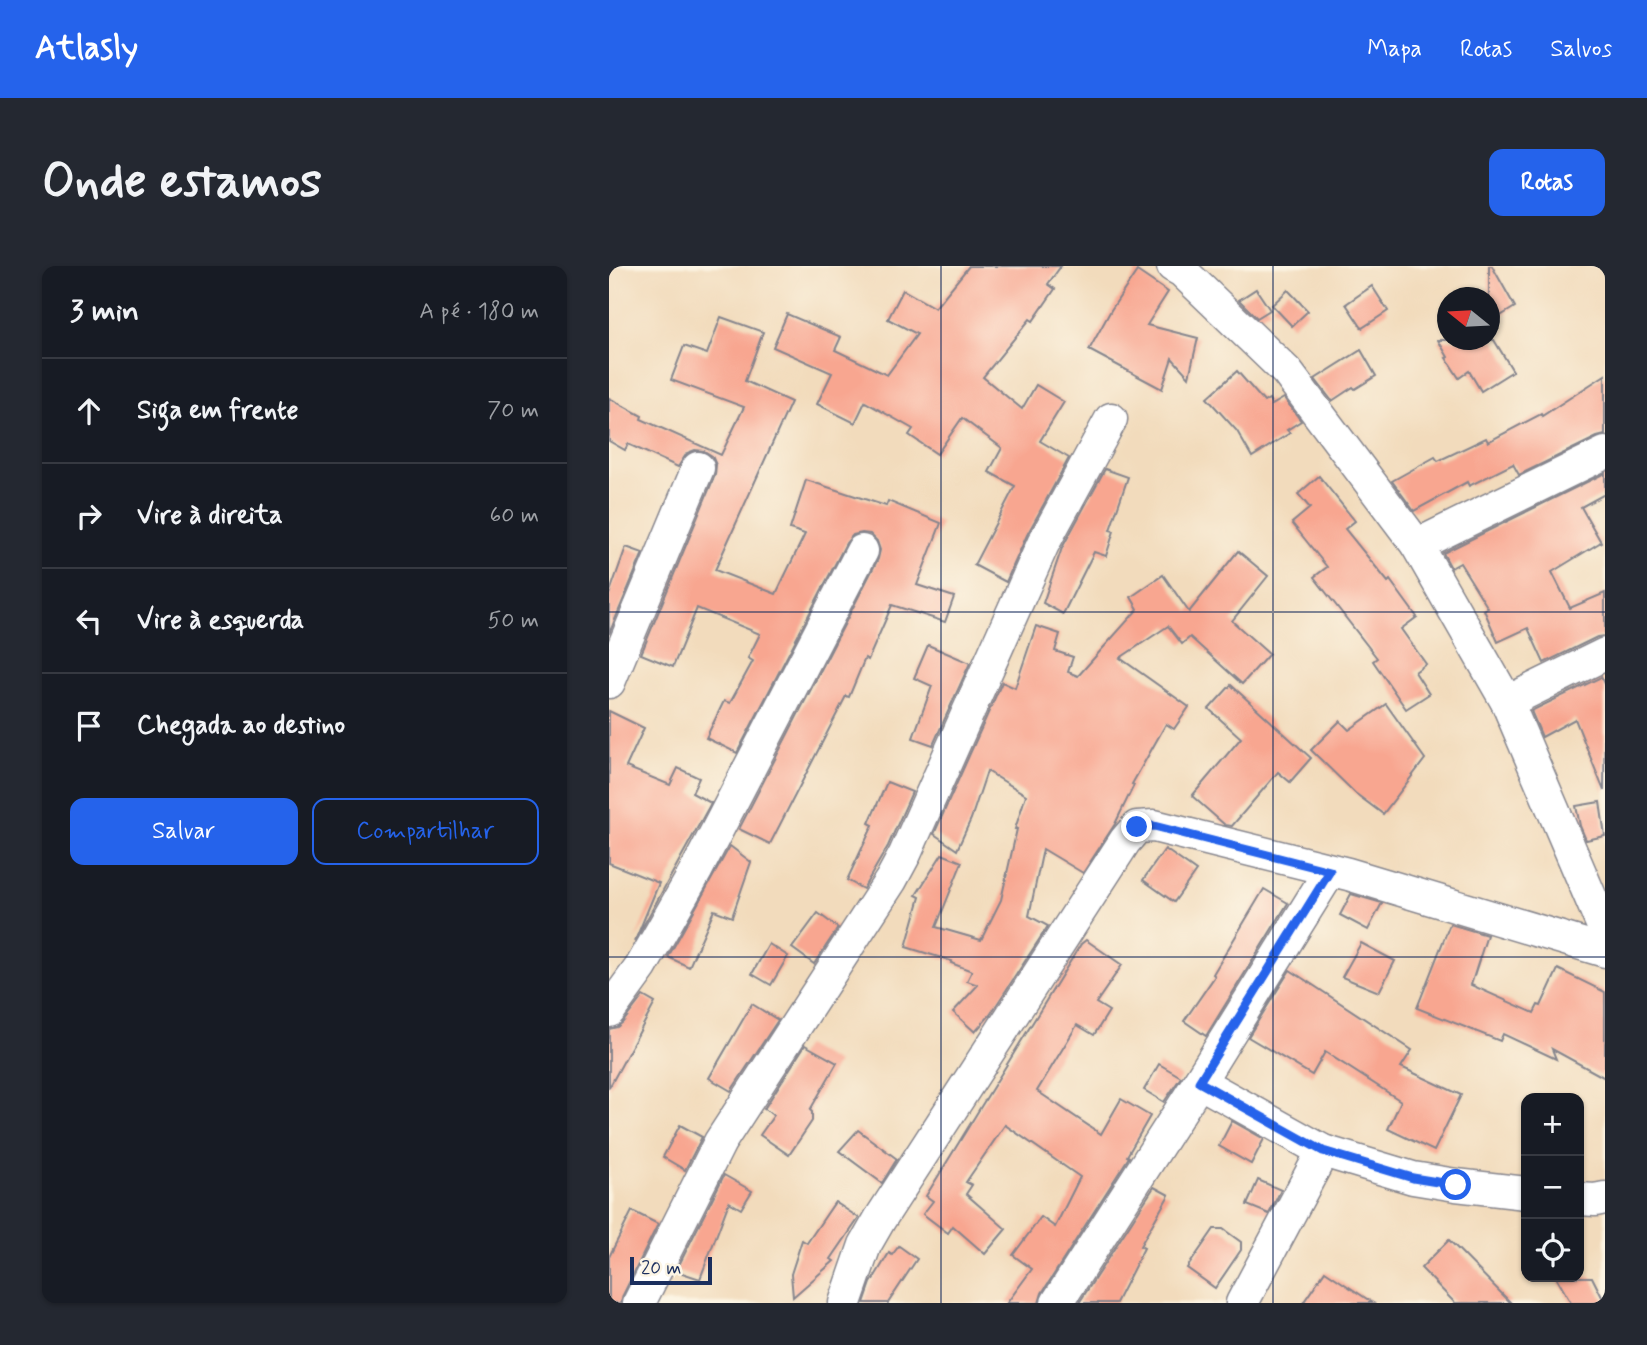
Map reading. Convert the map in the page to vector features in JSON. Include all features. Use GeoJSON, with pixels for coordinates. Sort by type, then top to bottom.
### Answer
{"type":"FeatureCollection","features":[{"type":"Feature","properties":{"kind":"street"},"geometry":{"type":"LineString","coordinates":[[1173,266],[1182,271],[1287,372],[1417,545],[1507,702],[1605,931]]}},
{"type":"Feature","properties":{"kind":"street"},"geometry":{"type":"LineString","coordinates":[[639,1303],[720,1142],[891,880],[905,854],[1043,544],[1111,419]]}},
{"type":"Feature","properties":{"kind":"street"},"geometry":{"type":"LineString","coordinates":[[1417,545],[1605,453]]}},
{"type":"Feature","properties":{"kind":"street"},"geometry":{"type":"LineString","coordinates":[[609,682],[698,468]]}},
{"type":"Feature","properties":{"kind":"street"},"geometry":{"type":"LineString","coordinates":[[609,1011],[641,967],[697,869],[862,551]]}},
{"type":"Feature","properties":{"kind":"street"},"geometry":{"type":"LineString","coordinates":[[1507,702],[1605,654]]}},
{"type":"Feature","properties":{"kind":"street"},"geometry":{"type":"LineString","coordinates":[[845,1303],[865,1245],[880,1219],[1125,841],[1137,827],[1154,826],[1348,874],[1605,951]]}},
{"type":"Feature","properties":{"kind":"street"},"geometry":{"type":"LineString","coordinates":[[1057,1303],[1330,871]]}},
{"type":"Feature","properties":{"kind":"street"},"geometry":{"type":"LineString","coordinates":[[1199,1082],[1323,1151],[1413,1178],[1521,1192]]}},
{"type":"Feature","properties":{"kind":"street"},"geometry":{"type":"LineString","coordinates":[[1243,1303],[1323,1151]]}},
{"type":"Feature","properties":{"kind":"street"},"geometry":{"type":"LineString","coordinates":[[1584,1199],[1605,1198]]}},
{"type":"Feature","properties":{"kind":"building"},"geometry":{"type":"Polygon","coordinates":[[[969,266],[1061,266],[1048,284],[1055,289],[1033,321],[1030,319],[983,377],[1022,409],[1036,385],[1064,402],[1040,441],[1069,458],[1027,535],[1006,582],[974,565],[1015,486],[989,472],[1002,448],[962,418],[937,454],[909,435],[913,429],[865,402],[855,423],[817,404],[832,373],[773,347],[787,314],[841,337],[835,350],[887,375],[917,334],[888,319],[903,290],[935,308],[969,266]]]}},
{"type":"Feature","properties":{"kind":"building"},"geometry":{"type":"Polygon","coordinates":[[[1489,266],[1492,266],[1515,307],[1500,316],[1500,287],[1489,287],[1489,266]]]}},
{"type":"Feature","properties":{"kind":"building"},"geometry":{"type":"Polygon","coordinates":[[[1137,271],[1168,292],[1147,325],[1198,338],[1189,377],[1172,358],[1162,389],[1089,350],[1137,271]]]}},
{"type":"Feature","properties":{"kind":"building"},"geometry":{"type":"Polygon","coordinates":[[[1372,286],[1388,311],[1362,328],[1346,304],[1372,286]]]}},
{"type":"Feature","properties":{"kind":"building"},"geometry":{"type":"Polygon","coordinates":[[[1256,289],[1270,310],[1257,318],[1239,300],[1256,289]]]}},
{"type":"Feature","properties":{"kind":"building"},"geometry":{"type":"Polygon","coordinates":[[[1288,290],[1308,311],[1292,326],[1272,305],[1288,290]]]}},
{"type":"Feature","properties":{"kind":"building"},"geometry":{"type":"Polygon","coordinates":[[[721,317],[763,332],[745,381],[791,402],[715,570],[776,594],[805,534],[790,529],[806,480],[886,506],[888,501],[941,523],[917,585],[954,597],[945,622],[892,605],[868,660],[865,658],[849,697],[846,696],[770,844],[739,829],[878,559],[880,550],[877,541],[870,534],[853,535],[846,543],[737,753],[706,738],[724,701],[730,703],[753,661],[748,658],[760,634],[697,608],[673,667],[641,654],[715,475],[716,465],[712,456],[704,451],[687,453],[678,467],[628,444],[625,450],[609,441],[609,398],[642,416],[641,419],[721,455],[744,407],[671,380],[684,346],[707,354],[721,317]]]}},
{"type":"Feature","properties":{"kind":"building"},"geometry":{"type":"Polygon","coordinates":[[[1361,350],[1376,376],[1332,401],[1315,379],[1361,350]]]}},
{"type":"Feature","properties":{"kind":"building"},"geometry":{"type":"Polygon","coordinates":[[[1444,350],[1500,350],[1513,371],[1481,391],[1469,371],[1459,378],[1446,358],[1448,357],[1444,350]]]}},
{"type":"Feature","properties":{"kind":"building"},"geometry":{"type":"Polygon","coordinates":[[[1237,371],[1264,402],[1269,399],[1272,405],[1284,398],[1301,421],[1287,430],[1290,433],[1252,457],[1237,431],[1207,398],[1237,371]]]}},
{"type":"Feature","properties":{"kind":"building"},"geometry":{"type":"Polygon","coordinates":[[[1605,375],[1605,435],[1519,475],[1513,464],[1469,486],[1467,482],[1414,511],[1392,481],[1435,457],[1438,461],[1486,438],[1488,442],[1541,414],[1542,416],[1605,375]]]}},
{"type":"Feature","properties":{"kind":"building"},"geometry":{"type":"Polygon","coordinates":[[[1105,469],[1128,477],[1110,530],[1114,531],[1106,556],[1094,552],[1063,614],[1043,603],[1062,548],[1105,469]]]}},
{"type":"Feature","properties":{"kind":"building"},"geometry":{"type":"Polygon","coordinates":[[[1605,473],[1605,494],[1581,507],[1601,542],[1552,572],[1570,608],[1605,593],[1605,636],[1597,637],[1544,663],[1528,628],[1498,642],[1484,610],[1488,608],[1460,563],[1451,568],[1443,553],[1605,473]]]}},
{"type":"Feature","properties":{"kind":"building"},"geometry":{"type":"Polygon","coordinates":[[[1319,476],[1355,521],[1345,529],[1388,582],[1390,580],[1417,617],[1401,629],[1426,664],[1415,672],[1429,694],[1406,709],[1373,661],[1377,658],[1314,577],[1327,567],[1292,523],[1310,508],[1298,494],[1319,476]]]}},
{"type":"Feature","properties":{"kind":"building"},"geometry":{"type":"Polygon","coordinates":[[[626,547],[643,553],[609,634],[609,595],[626,547]]]}},
{"type":"Feature","properties":{"kind":"building"},"geometry":{"type":"Polygon","coordinates":[[[1238,551],[1268,576],[1232,621],[1269,654],[1242,684],[1190,637],[1182,644],[1168,626],[1120,658],[1189,707],[1174,729],[1166,724],[1132,784],[1134,785],[1115,824],[1083,873],[1043,849],[1029,916],[1048,926],[990,1015],[975,1032],[953,1012],[978,985],[967,981],[972,971],[951,963],[952,961],[906,947],[920,897],[916,895],[942,854],[962,862],[936,927],[981,940],[1001,900],[1015,829],[1026,795],[987,771],[957,850],[934,834],[1002,682],[1015,688],[1036,626],[1060,634],[1055,651],[1073,657],[1068,672],[1078,676],[1138,609],[1131,597],[1163,575],[1189,612],[1238,551]]]}},
{"type":"Feature","properties":{"kind":"building"},"geometry":{"type":"Polygon","coordinates":[[[928,645],[970,663],[933,745],[913,738],[932,686],[914,678],[928,645]]]}},
{"type":"Feature","properties":{"kind":"building"},"geometry":{"type":"Polygon","coordinates":[[[1601,677],[1605,686],[1604,791],[1575,719],[1542,737],[1531,711],[1601,677]]]}},
{"type":"Feature","properties":{"kind":"building"},"geometry":{"type":"Polygon","coordinates":[[[1231,685],[1311,758],[1290,782],[1278,772],[1232,826],[1225,825],[1192,796],[1241,738],[1209,709],[1231,685]]]}},
{"type":"Feature","properties":{"kind":"building"},"geometry":{"type":"Polygon","coordinates":[[[1386,704],[1425,759],[1383,814],[1355,793],[1311,750],[1340,721],[1349,730],[1386,704]]]}},
{"type":"Feature","properties":{"kind":"building"},"geometry":{"type":"Polygon","coordinates":[[[609,711],[644,728],[626,767],[670,785],[678,768],[699,778],[692,793],[711,803],[635,941],[659,883],[609,863],[609,711]]]}},
{"type":"Feature","properties":{"kind":"building"},"geometry":{"type":"Polygon","coordinates":[[[887,782],[912,792],[888,846],[863,889],[847,880],[873,825],[869,823],[887,782]]]}},
{"type":"Feature","properties":{"kind":"building"},"geometry":{"type":"Polygon","coordinates":[[[1600,802],[1605,836],[1586,840],[1576,806],[1600,802]]]}},
{"type":"Feature","properties":{"kind":"building"},"geometry":{"type":"Polygon","coordinates":[[[730,846],[751,862],[732,917],[714,910],[689,967],[668,957],[730,846]]]}},
{"type":"Feature","properties":{"kind":"building"},"geometry":{"type":"Polygon","coordinates":[[[1165,849],[1196,871],[1174,902],[1143,880],[1165,849]]]}},
{"type":"Feature","properties":{"kind":"building"},"geometry":{"type":"Polygon","coordinates":[[[1264,889],[1288,903],[1206,1036],[1184,1021],[1215,976],[1213,974],[1264,889]]]}},
{"type":"Feature","properties":{"kind":"building"},"geometry":{"type":"Polygon","coordinates":[[[1351,894],[1382,903],[1368,930],[1340,915],[1351,894]]]}},
{"type":"Feature","properties":{"kind":"building"},"geometry":{"type":"Polygon","coordinates":[[[818,913],[838,928],[814,964],[792,948],[818,913]]]}},
{"type":"Feature","properties":{"kind":"building"},"geometry":{"type":"Polygon","coordinates":[[[1450,924],[1487,935],[1471,985],[1534,1013],[1538,1005],[1541,1006],[1558,969],[1605,992],[1605,1078],[1552,1049],[1556,1059],[1503,1034],[1500,1041],[1417,1008],[1450,924]]]}},
{"type":"Feature","properties":{"kind":"building"},"geometry":{"type":"Polygon","coordinates":[[[1086,940],[1122,965],[1096,1003],[1109,1011],[1094,1035],[1077,1025],[1037,1091],[1101,1134],[1121,1099],[1150,1116],[1127,1156],[1129,1157],[1042,1293],[1039,1303],[1007,1303],[1032,1269],[1013,1255],[1041,1217],[1055,1227],[1080,1177],[1005,1125],[966,1182],[972,1185],[966,1194],[1006,1229],[985,1254],[953,1226],[948,1233],[923,1214],[933,1201],[926,1196],[1081,944],[1086,940]]]}},
{"type":"Feature","properties":{"kind":"building"},"geometry":{"type":"Polygon","coordinates":[[[1361,943],[1395,961],[1379,992],[1342,977],[1361,943]]]}},
{"type":"Feature","properties":{"kind":"building"},"geometry":{"type":"Polygon","coordinates":[[[769,944],[788,956],[771,985],[752,974],[769,944]]]}},
{"type":"Feature","properties":{"kind":"building"},"geometry":{"type":"Polygon","coordinates":[[[1290,970],[1412,1050],[1401,1067],[1461,1095],[1434,1151],[1388,1129],[1401,1101],[1325,1052],[1312,1075],[1248,1037],[1290,970]]]}},
{"type":"Feature","properties":{"kind":"building"},"geometry":{"type":"Polygon","coordinates":[[[643,996],[655,1003],[609,1088],[609,1029],[623,1022],[643,996]]]}},
{"type":"Feature","properties":{"kind":"building"},"geometry":{"type":"Polygon","coordinates":[[[752,1004],[778,1020],[731,1091],[709,1078],[752,1004]]]}},
{"type":"Feature","properties":{"kind":"building"},"geometry":{"type":"Polygon","coordinates":[[[805,1045],[837,1063],[810,1110],[812,1121],[789,1155],[760,1135],[774,1115],[764,1109],[805,1045]]]}},
{"type":"Feature","properties":{"kind":"building"},"geometry":{"type":"Polygon","coordinates":[[[1159,1064],[1181,1077],[1164,1102],[1144,1090],[1159,1064]]]}},
{"type":"Feature","properties":{"kind":"building"},"geometry":{"type":"Polygon","coordinates":[[[1232,1121],[1264,1139],[1251,1164],[1219,1146],[1232,1121]]]}},
{"type":"Feature","properties":{"kind":"building"},"geometry":{"type":"Polygon","coordinates":[[[680,1125],[702,1137],[685,1170],[663,1157],[680,1125]]]}},
{"type":"Feature","properties":{"kind":"building"},"geometry":{"type":"Polygon","coordinates":[[[858,1130],[897,1159],[882,1183],[839,1151],[858,1130]]]}},
{"type":"Feature","properties":{"kind":"building"},"geometry":{"type":"Polygon","coordinates":[[[724,1175],[752,1191],[741,1209],[729,1202],[700,1279],[676,1271],[724,1175]]]}},
{"type":"Feature","properties":{"kind":"building"},"geometry":{"type":"Polygon","coordinates":[[[1258,1180],[1281,1190],[1269,1214],[1247,1205],[1258,1180]]]}},
{"type":"Feature","properties":{"kind":"building"},"geometry":{"type":"Polygon","coordinates":[[[1154,1187],[1169,1195],[1140,1246],[1144,1248],[1116,1303],[1079,1303],[1154,1187]]]}},
{"type":"Feature","properties":{"kind":"building"},"geometry":{"type":"Polygon","coordinates":[[[835,1202],[859,1218],[831,1259],[834,1261],[793,1297],[791,1274],[802,1240],[807,1243],[835,1202]]]}},
{"type":"Feature","properties":{"kind":"building"},"geometry":{"type":"Polygon","coordinates":[[[632,1211],[658,1224],[621,1303],[609,1303],[609,1257],[632,1211]]]}},
{"type":"Feature","properties":{"kind":"building"},"geometry":{"type":"Polygon","coordinates":[[[1214,1229],[1223,1229],[1241,1242],[1241,1250],[1215,1288],[1187,1268],[1214,1229]]]}},
{"type":"Feature","properties":{"kind":"building"},"geometry":{"type":"Polygon","coordinates":[[[1449,1240],[1511,1303],[1455,1303],[1421,1268],[1449,1240]]]}},
{"type":"Feature","properties":{"kind":"building"},"geometry":{"type":"Polygon","coordinates":[[[899,1246],[917,1259],[888,1303],[864,1303],[871,1283],[889,1253],[892,1255],[899,1246]]]}},
{"type":"Feature","properties":{"kind":"building"},"geometry":{"type":"Polygon","coordinates":[[[1325,1271],[1373,1303],[1303,1303],[1325,1271]]]}},
{"type":"Feature","properties":{"kind":"building"},"geometry":{"type":"Polygon","coordinates":[[[1584,1277],[1592,1277],[1605,1303],[1571,1303],[1559,1282],[1584,1282],[1584,1277]]]}},
{"type":"Feature","properties":{"kind":"route"},"geometry":{"type":"LineString","coordinates":[[1137,827],[1154,826],[1330,871],[1199,1082],[1323,1151],[1413,1178],[1456,1185]]}}]}
